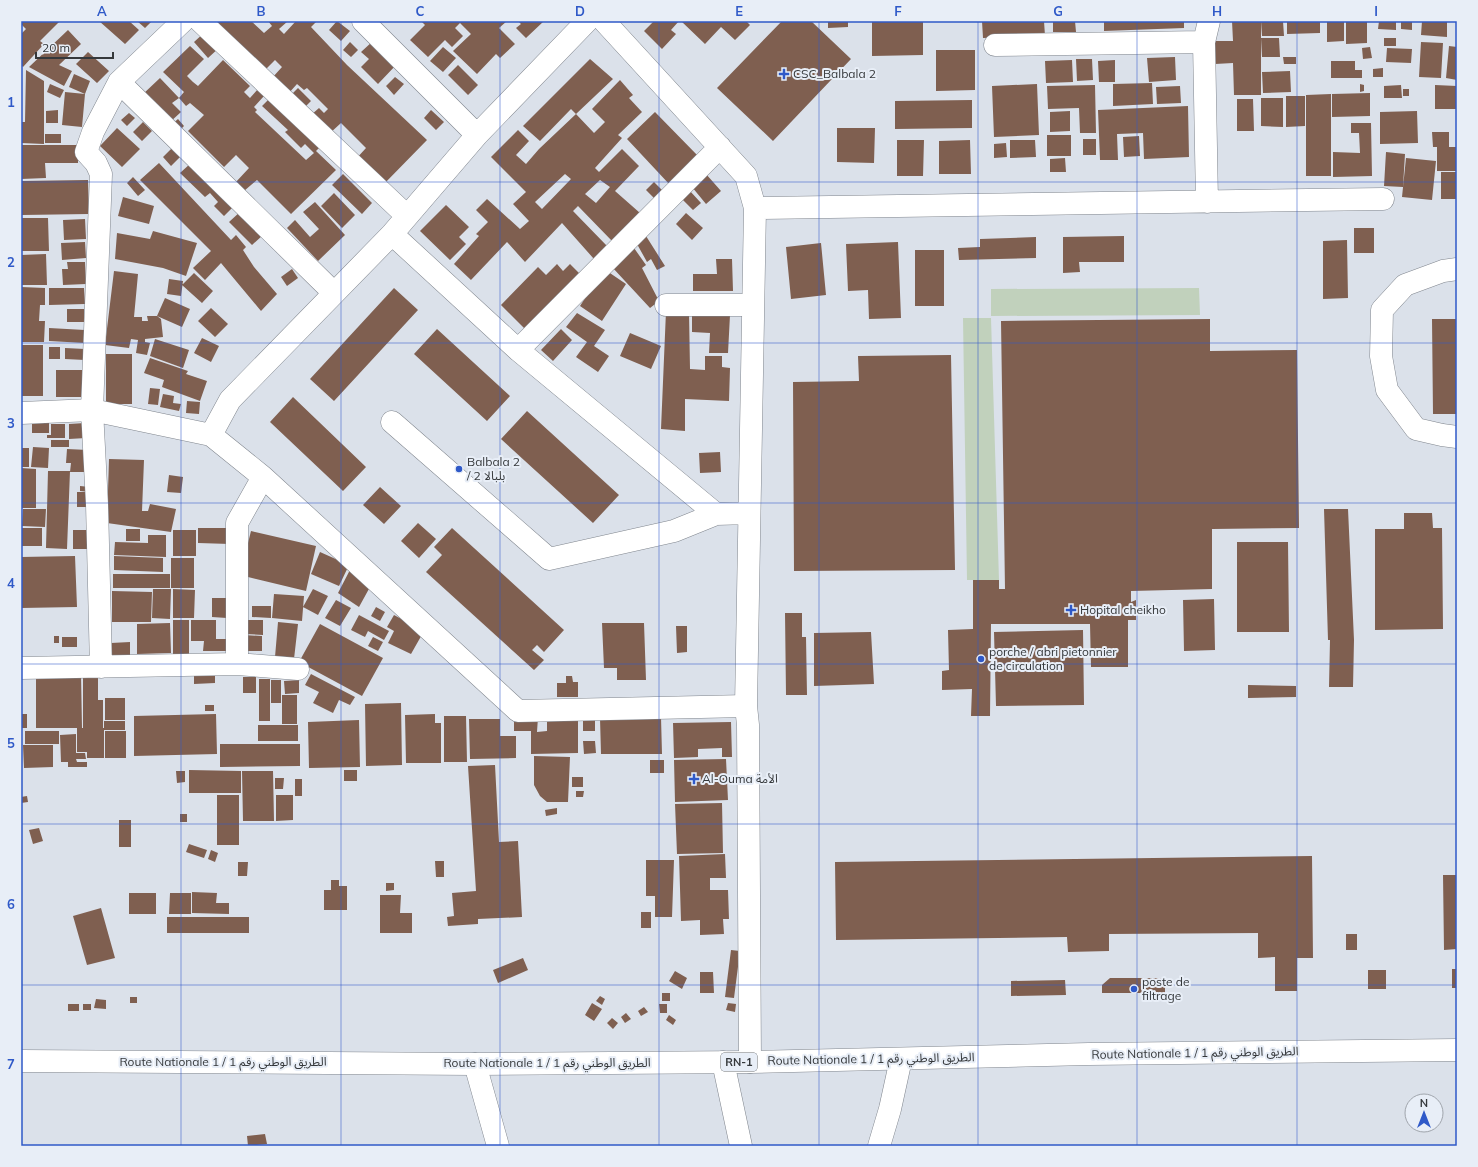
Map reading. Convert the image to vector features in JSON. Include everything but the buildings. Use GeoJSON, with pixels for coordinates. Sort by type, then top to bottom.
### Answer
{"type":"FeatureCollection","features":[{"type":"Feature","properties":{"kind":"street"},"geometry":{"type":"LineString","coordinates":[[101,667],[97,504],[92,410],[101,174],[96,163],[86,152],[93,132],[119,82],[183,21]]}},
{"type":"Feature","properties":{"kind":"street"},"geometry":{"type":"LineString","coordinates":[[200,21],[407,216]]}},
{"type":"Feature","properties":{"kind":"street"},"geometry":{"type":"LineString","coordinates":[[363,21],[477,134]]}},
{"type":"Feature","properties":{"kind":"street"},"geometry":{"type":"LineString","coordinates":[[211,435],[230,400],[392,234],[477,134],[587,21]]}},
{"type":"Feature","properties":{"kind":"street"},"geometry":{"type":"LineString","coordinates":[[604,21],[746,176],[755,208],[746,706],[748,732],[750,1062]]}},
{"type":"Feature","properties":{"kind":"street"},"geometry":{"type":"LineString","coordinates":[[1207,202],[1204,42],[1209,21]]}},
{"type":"Feature","properties":{"kind":"street"},"geometry":{"type":"LineString","coordinates":[[995,45],[1204,42]]}},
{"type":"Feature","properties":{"kind":"street"},"geometry":{"type":"LineString","coordinates":[[119,82],[334,293]]}},
{"type":"Feature","properties":{"kind":"street"},"geometry":{"type":"LineString","coordinates":[[518,350],[720,147]]}},
{"type":"Feature","properties":{"kind":"street"},"geometry":{"type":"LineString","coordinates":[[755,208],[1383,199]]}},
{"type":"Feature","properties":{"kind":"street"},"geometry":{"type":"LineString","coordinates":[[392,234],[518,350],[716,514]]}},
{"type":"Feature","properties":{"kind":"street"},"geometry":{"type":"LineString","coordinates":[[1457,269],[1443,271],[1405,285],[1382,310],[1381,356],[1387,390],[1416,429],[1457,437]]}},
{"type":"Feature","properties":{"kind":"street"},"geometry":{"type":"LineString","coordinates":[[666,305],[753,305]]}},
{"type":"Feature","properties":{"kind":"street"},"geometry":{"type":"LineString","coordinates":[[21,413],[92,410],[211,435],[263,477],[518,711],[746,706]]}},
{"type":"Feature","properties":{"kind":"street"},"geometry":{"type":"LineString","coordinates":[[392,422],[549,559],[674,531],[716,514],[749,513]]}},
{"type":"Feature","properties":{"kind":"street"},"geometry":{"type":"LineString","coordinates":[[237,664],[237,523],[263,477]]}},
{"type":"Feature","properties":{"kind":"street"},"geometry":{"type":"LineString","coordinates":[[21,668],[237,664],[298,669]]}},
{"type":"Feature","properties":{"kind":"street","name":"Route Nationale 1 / الطريق الوطني رقم 1"},"geometry":{"type":"LineString","coordinates":[[21,1061],[475,1064],[750,1062],[1090,1054],[1457,1050]]}},
{"type":"Feature","properties":{"kind":"street"},"geometry":{"type":"LineString","coordinates":[[879,1146],[890,1109],[901,1059]]}},
{"type":"Feature","properties":{"kind":"street"},"geometry":{"type":"LineString","coordinates":[[723,1062],[741,1146]]}},
{"type":"Feature","properties":{"kind":"street"},"geometry":{"type":"LineString","coordinates":[[475,1064],[498,1146]]}},
{"type":"Feature","properties":{"kind":"green space"},"geometry":{"type":"Polygon","coordinates":[[[1199,288],[1200,315],[991,316],[991,289],[1199,288]]]}},
{"type":"Feature","properties":{"kind":"green space"},"geometry":{"type":"Polygon","coordinates":[[[963,318],[991,318],[999,580],[967,580],[963,318]]]}},
{"type":"Feature","properties":{"kind":"place","name":"CSC_Balbala 2"},"geometry":{"type":"Point","coordinates":[784,74]}},
{"type":"Feature","properties":{"kind":"place","name":"Balbala 2 / بلبالا 2"},"geometry":{"type":"Point","coordinates":[459,469]}},
{"type":"Feature","properties":{"kind":"place","name":"Hopital cheikho"},"geometry":{"type":"Point","coordinates":[1071,610]}},
{"type":"Feature","properties":{"kind":"place","name":"porche / abri pietonnier de circulation"},"geometry":{"type":"Point","coordinates":[981,659]}},
{"type":"Feature","properties":{"kind":"place","name":"Al-Ouma الأمة"},"geometry":{"type":"Point","coordinates":[694,779]}},
{"type":"Feature","properties":{"kind":"place","name":"poste de filtrage"},"geometry":{"type":"Point","coordinates":[1134,989]}}]}
